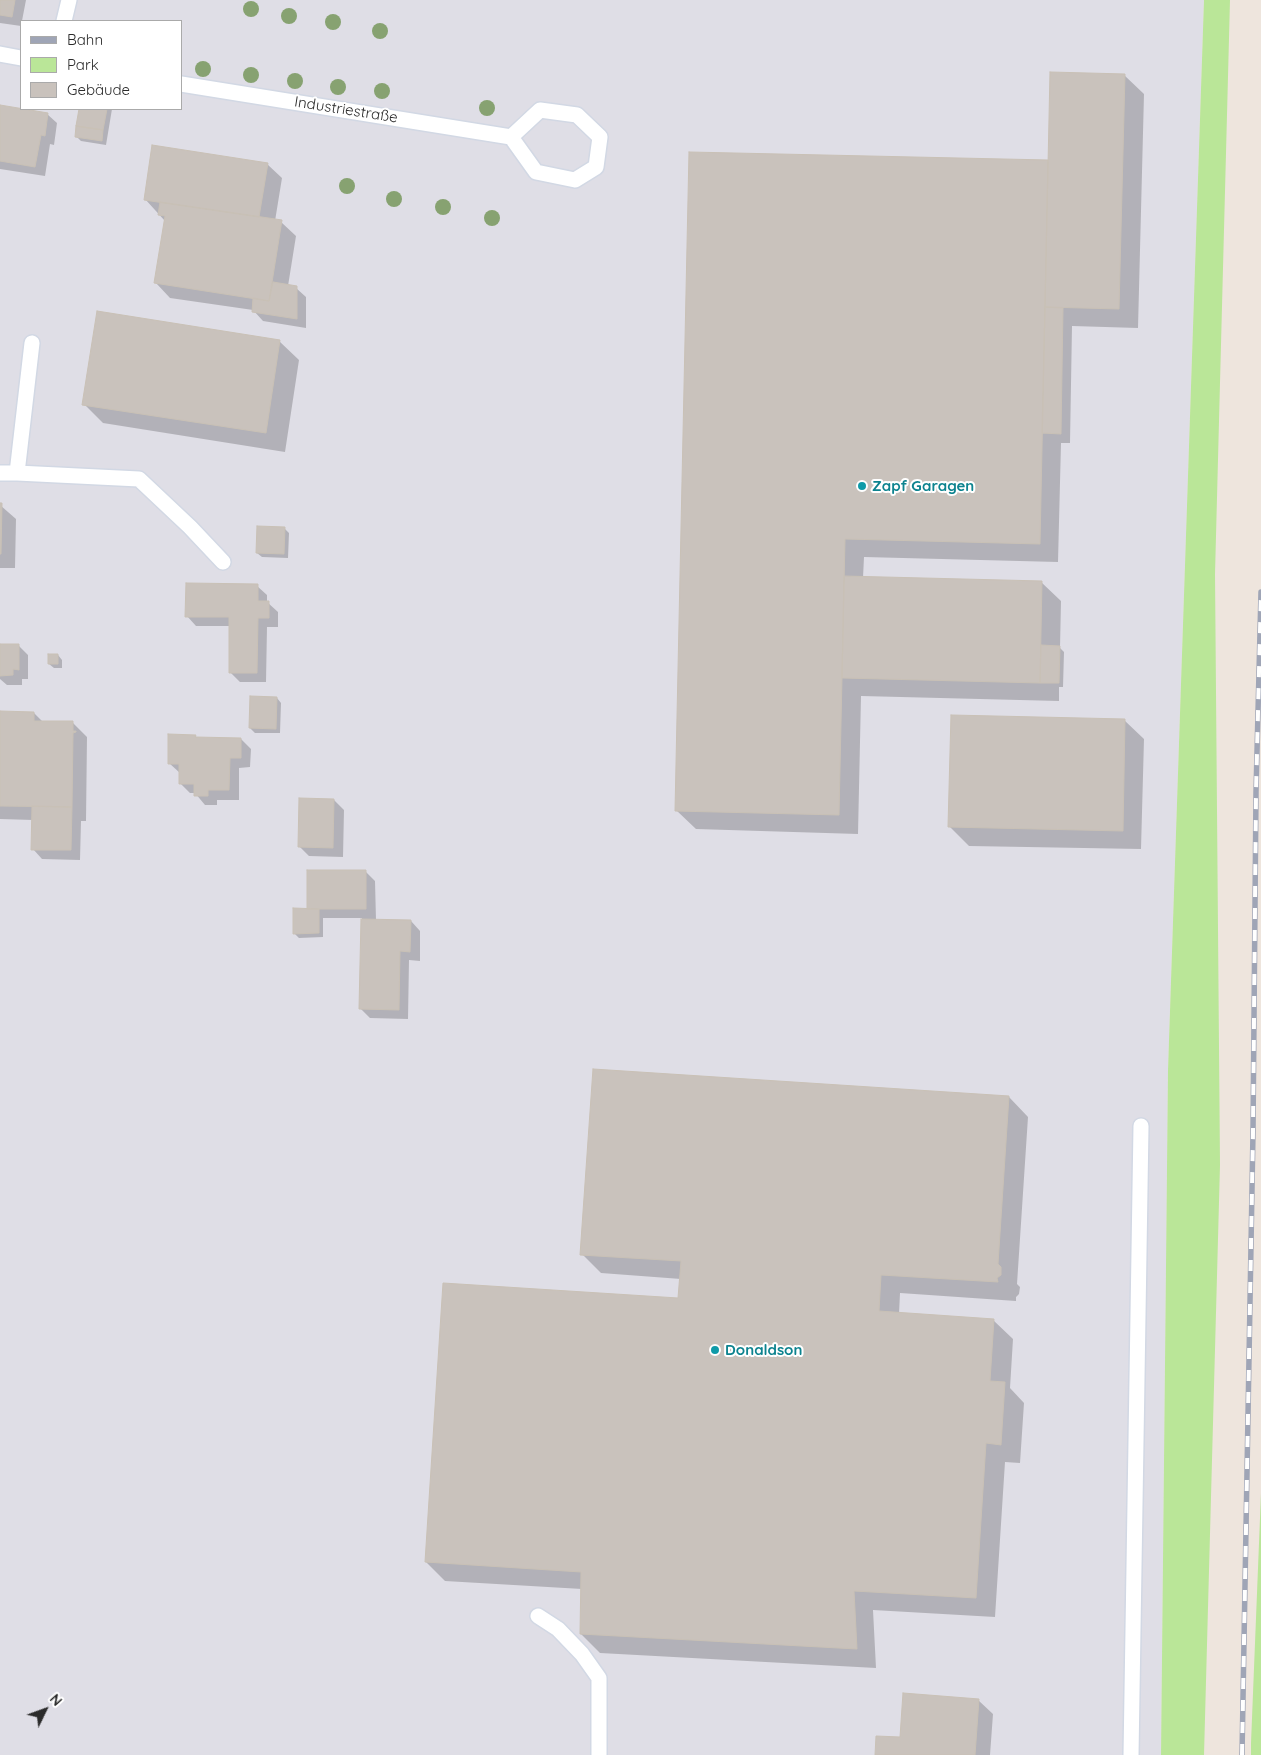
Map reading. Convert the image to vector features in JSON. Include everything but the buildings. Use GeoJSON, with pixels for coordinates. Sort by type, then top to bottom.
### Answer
{"type":"FeatureCollection","features":[{"type":"Feature","properties":{"kind":"lane"},"geometry":{"type":"LineString","coordinates":[[64,20],[69,0]]}},
{"type":"Feature","properties":{"kind":"lane"},"geometry":{"type":"LineString","coordinates":[[0,54],[20,58]]}},
{"type":"Feature","properties":{"kind":"lane","name":"Industriestraße"},"geometry":{"type":"LineString","coordinates":[[182,84],[512,137]]}},
{"type":"Feature","properties":{"kind":"lane"},"geometry":{"type":"LineString","coordinates":[[540,110],[578,115],[600,137],[596,167],[575,180],[536,172],[512,137],[540,110]]}},
{"type":"Feature","properties":{"kind":"lane"},"geometry":{"type":"LineString","coordinates":[[17,473],[32,343]]}},
{"type":"Feature","properties":{"kind":"lane"},"geometry":{"type":"LineString","coordinates":[[0,473],[139,479],[190,527],[223,562]]}},
{"type":"Feature","properties":{"kind":"lane"},"geometry":{"type":"LineString","coordinates":[[1132,1755],[1141,1126]]}},
{"type":"Feature","properties":{"kind":"lane"},"geometry":{"type":"LineString","coordinates":[[538,1616],[558,1629],[582,1654],[599,1678],[599,1755]]}},
{"type":"Feature","properties":{"kind":"shaded area"},"geometry":{"type":"Polygon","coordinates":[[[0,0],[1204,0],[1168,1070],[1161,1755],[0,1755],[0,0]]]}},
{"type":"Feature","properties":{"kind":"green space"},"geometry":{"type":"Polygon","coordinates":[[[1204,0],[1230,0],[1215,574],[1220,1165],[1204,1755],[1161,1755],[1168,1070],[1204,0]]]}},
{"type":"Feature","properties":{"kind":"green space"},"geometry":{"type":"Polygon","coordinates":[[[1261,1493],[1261,1755],[1251,1755],[1251,1743],[1261,1493]]]}},
{"type":"Feature","properties":{"kind":"railway"},"geometry":{"type":"LineString","coordinates":[[1242,1755],[1253,1132],[1256,792],[1261,592]]}},
{"type":"Feature","properties":{"kind":"place","name":"Zapf Garagen"},"geometry":{"type":"Point","coordinates":[862,486]}},
{"type":"Feature","properties":{"kind":"place","name":"Donaldson"},"geometry":{"type":"Point","coordinates":[715,1350]}}]}
